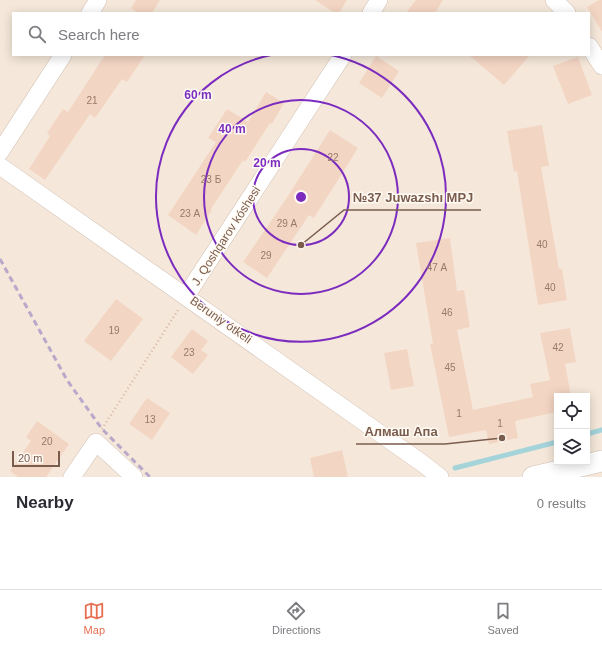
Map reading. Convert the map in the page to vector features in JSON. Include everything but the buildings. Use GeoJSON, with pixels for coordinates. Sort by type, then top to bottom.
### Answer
{"type":"FeatureCollection","features":[{"type":"Feature","properties":{"kind":"street"},"geometry":{"type":"LineString","coordinates":[[91,12],[98,0]]}},
{"type":"Feature","properties":{"kind":"street"},"geometry":{"type":"LineString","coordinates":[[372,12],[379,0]]}},
{"type":"Feature","properties":{"kind":"street"},"geometry":{"type":"LineString","coordinates":[[554,0],[566,12]]}},
{"type":"Feature","properties":{"kind":"street"},"geometry":{"type":"LineString","coordinates":[[590,48],[602,66]]}},
{"type":"Feature","properties":{"kind":"street"},"geometry":{"type":"LineString","coordinates":[[0,152],[62,56]]}},
{"type":"Feature","properties":{"kind":"street","name":"J. Qoshqarov kóshesi"},"geometry":{"type":"LineString","coordinates":[[186,296],[342,56]]}},
{"type":"Feature","properties":{"kind":"street","name":"Beruniy ótkeli"},"geometry":{"type":"LineString","coordinates":[[0,166],[440,477]]}},
{"type":"Feature","properties":{"kind":"street"},"geometry":{"type":"LineString","coordinates":[[72,477],[96,442],[134,477]]}},
{"type":"Feature","properties":{"kind":"street"},"geometry":{"type":"LineString","coordinates":[[533,477],[602,461]]}},
{"type":"Feature","properties":{"kind":"path"},"geometry":{"type":"LineString","coordinates":[[96,442],[186,296]]}},
{"type":"Feature","properties":{"kind":"shaded area"},"geometry":{"type":"Polygon","coordinates":[[[0,0],[602,0],[602,477],[0,477],[0,0]]]}},
{"type":"Feature","properties":{"kind":"waterway"},"geometry":{"type":"LineString","coordinates":[[590,433],[602,430]]}},
{"type":"Feature","properties":{"kind":"waterway"},"geometry":{"type":"LineString","coordinates":[[455,468],[554,443]]}},
{"type":"Feature","properties":{"kind":"railway"},"geometry":{"type":"LineString","coordinates":[[0,259],[67,380],[102,429],[150,477]]}},
{"type":"Feature","properties":{"kind":"place","name":"№37 Juwazshı MPJ"},"geometry":{"type":"Point","coordinates":[301,245]}},
{"type":"Feature","properties":{"kind":"place","name":"Алмаш Апа"},"geometry":{"type":"Point","coordinates":[502,438]}}]}
